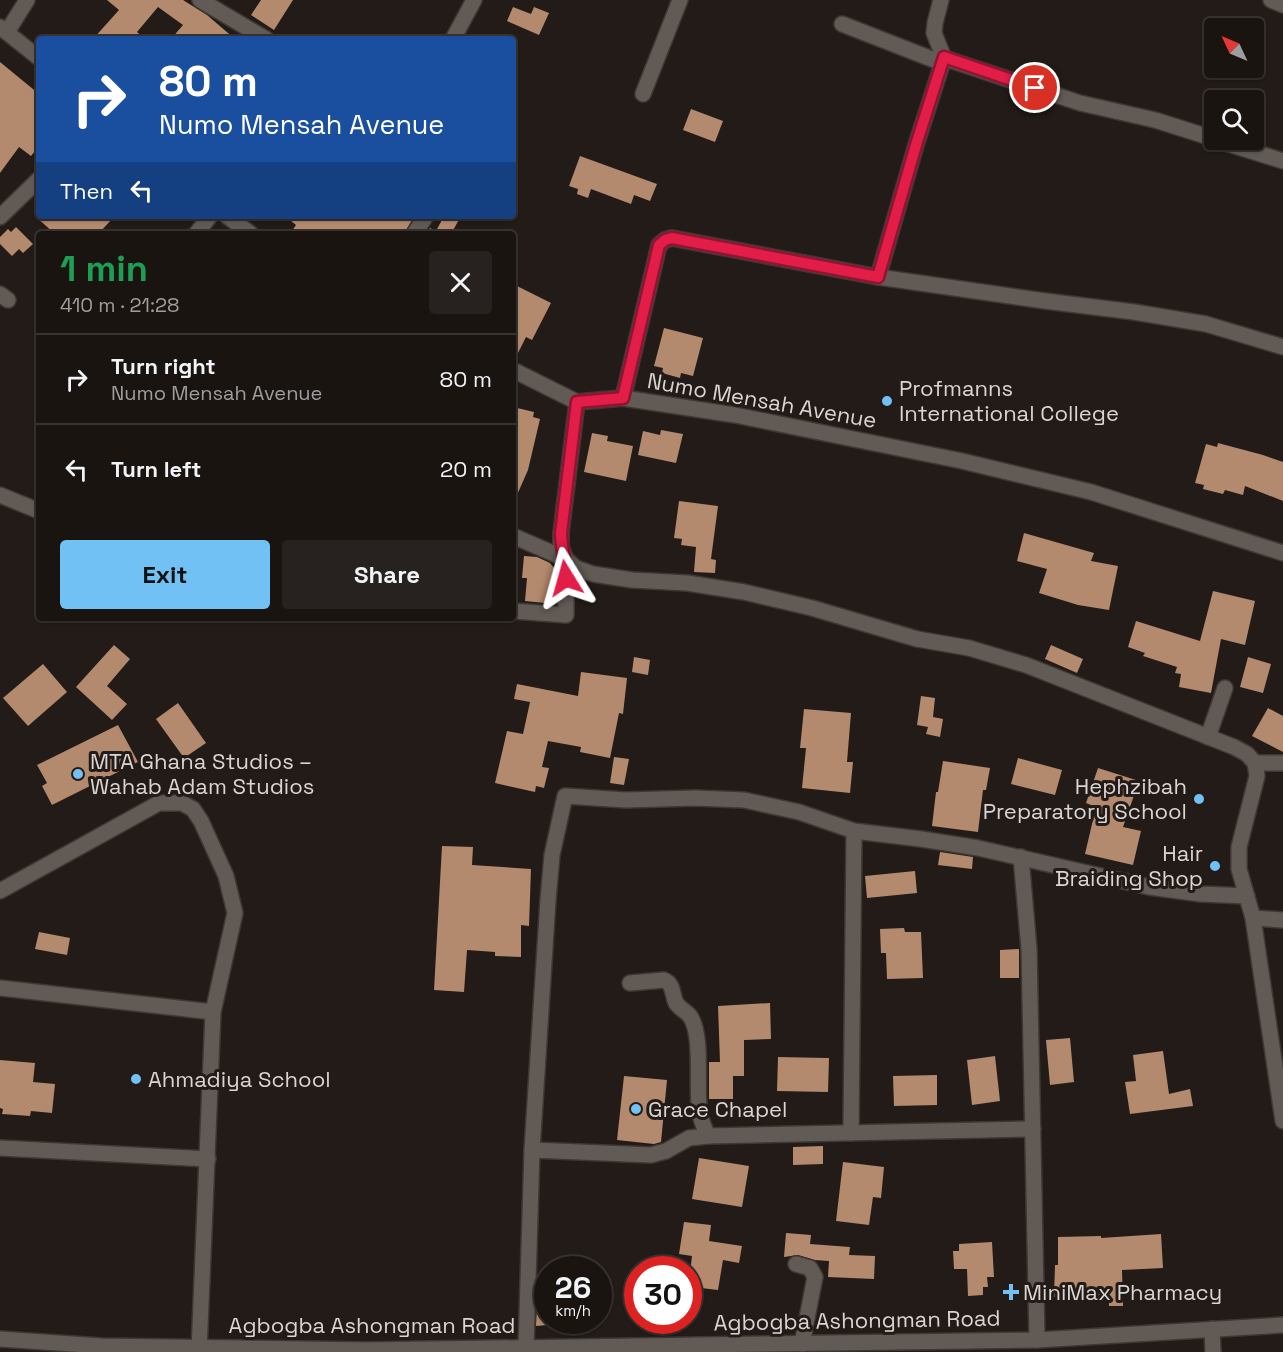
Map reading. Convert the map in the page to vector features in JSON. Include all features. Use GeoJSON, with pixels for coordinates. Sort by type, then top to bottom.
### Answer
{"type":"FeatureCollection","features":[{"type":"Feature","properties":{"kind":"street"},"geometry":{"type":"LineString","coordinates":[[27,0],[4,30],[36,56]]}},
{"type":"Feature","properties":{"kind":"street"},"geometry":{"type":"LineString","coordinates":[[200,0],[261,36]]}},
{"type":"Feature","properties":{"kind":"street"},"geometry":{"type":"LineString","coordinates":[[455,36],[474,0]]}},
{"type":"Feature","properties":{"kind":"street"},"geometry":{"type":"LineString","coordinates":[[643,94],[680,0]]}},
{"type":"Feature","properties":{"kind":"street"},"geometry":{"type":"LineString","coordinates":[[878,277],[943,60],[934,33],[941,0]]}},
{"type":"Feature","properties":{"kind":"street"},"geometry":{"type":"LineString","coordinates":[[1271,0],[1283,5]]}},
{"type":"Feature","properties":{"kind":"street"},"geometry":{"type":"LineString","coordinates":[[842,24],[943,60],[1080,103],[1155,120],[1204,136]]}},
{"type":"Feature","properties":{"kind":"street"},"geometry":{"type":"LineString","coordinates":[[1248,150],[1283,162]]}},
{"type":"Feature","properties":{"kind":"street"},"geometry":{"type":"LineString","coordinates":[[0,217],[36,182]]}},
{"type":"Feature","properties":{"kind":"street"},"geometry":{"type":"LineString","coordinates":[[198,231],[208,219]]}},
{"type":"Feature","properties":{"kind":"street"},"geometry":{"type":"LineString","coordinates":[[230,219],[247,231]]}},
{"type":"Feature","properties":{"kind":"street"},"geometry":{"type":"LineString","coordinates":[[623,398],[659,245],[672,238],[878,277],[1206,324],[1283,347]]}},
{"type":"Feature","properties":{"kind":"street"},"geometry":{"type":"LineString","coordinates":[[516,372],[577,402],[561,533],[561,547],[566,559],[567,615],[516,611]]}},
{"type":"Feature","properties":{"kind":"street","name":"Numo Mensah Avenue"},"geometry":{"type":"LineString","coordinates":[[577,402],[623,398],[735,415],[962,461],[1091,492],[1283,553]]}},
{"type":"Feature","properties":{"kind":"street"},"geometry":{"type":"LineString","coordinates":[[0,495],[36,510]]}},
{"type":"Feature","properties":{"kind":"street"},"geometry":{"type":"LineString","coordinates":[[516,537],[566,559],[576,568],[593,574],[632,580],[687,583],[744,592],[812,608],[917,639],[969,648],[1026,665],[1247,754],[1255,763],[1257,776],[1239,847],[1239,869],[1253,918],[1283,1120]]}},
{"type":"Feature","properties":{"kind":"street"},"geometry":{"type":"LineString","coordinates":[[1208,737],[1225,688]]}},
{"type":"Feature","properties":{"kind":"street"},"geometry":{"type":"LineString","coordinates":[[1255,763],[1283,763]]}},
{"type":"Feature","properties":{"kind":"street"},"geometry":{"type":"LineString","coordinates":[[526,1348],[532,1150],[552,855],[565,796],[626,800],[695,798],[744,800],[799,812],[854,831],[921,839],[1021,857],[1149,887],[1201,894],[1247,896]]}},
{"type":"Feature","properties":{"kind":"street"},"geometry":{"type":"LineString","coordinates":[[0,891],[159,803],[182,803],[193,809],[201,821],[226,876],[235,913],[213,1012],[200,1350]]}},
{"type":"Feature","properties":{"kind":"street"},"geometry":{"type":"LineString","coordinates":[[851,1133],[854,831]]}},
{"type":"Feature","properties":{"kind":"street"},"geometry":{"type":"LineString","coordinates":[[1021,857],[1029,949],[1037,1340]]}},
{"type":"Feature","properties":{"kind":"street"},"geometry":{"type":"LineString","coordinates":[[1253,918],[1283,920]]}},
{"type":"Feature","properties":{"kind":"street"},"geometry":{"type":"LineString","coordinates":[[630,983],[668,981],[678,1006],[690,1016],[697,1039],[700,1116],[708,1136]]}},
{"type":"Feature","properties":{"kind":"street"},"geometry":{"type":"LineString","coordinates":[[0,988],[213,1012]]}},
{"type":"Feature","properties":{"kind":"street"},"geometry":{"type":"LineString","coordinates":[[532,1150],[651,1155],[666,1151],[688,1138],[708,1136],[1033,1129]]}},
{"type":"Feature","properties":{"kind":"street"},"geometry":{"type":"LineString","coordinates":[[0,1148],[208,1159]]}},
{"type":"Feature","properties":{"kind":"street"},"geometry":{"type":"LineString","coordinates":[[796,1264],[810,1268],[815,1277],[802,1344]]}},
{"type":"Feature","properties":{"kind":"street","name":"Agbogba Ashongman Road"},"geometry":{"type":"LineString","coordinates":[[0,1339],[100,1349],[200,1350],[777,1348],[802,1344],[903,1347],[1016,1346],[1037,1340],[1078,1345],[1212,1329],[1283,1325]]}},
{"type":"Feature","properties":{"kind":"street"},"geometry":{"type":"LineString","coordinates":[[1212,1329],[1212,1352]]}},
{"type":"Feature","properties":{"kind":"building"},"geometry":{"type":"Polygon","coordinates":[[[107,0],[183,0],[207,15],[232,36],[174,36],[183,25],[158,7],[137,32],[142,36],[96,36],[119,10],[107,0]]]}},
{"type":"Feature","properties":{"kind":"building"},"geometry":{"type":"Polygon","coordinates":[[[261,0],[293,0],[274,30],[251,15],[261,0]]]}},
{"type":"Feature","properties":{"kind":"building"},"geometry":{"type":"Polygon","coordinates":[[[513,7],[531,14],[534,7],[549,13],[539,35],[507,21],[513,7]]]}},
{"type":"Feature","properties":{"kind":"building"},"geometry":{"type":"Polygon","coordinates":[[[0,62],[36,92],[36,150],[31,156],[19,147],[0,173],[0,62]]]}},
{"type":"Feature","properties":{"kind":"building"},"geometry":{"type":"Polygon","coordinates":[[[691,109],[723,121],[715,142],[683,130],[691,109]]]}},
{"type":"Feature","properties":{"kind":"building"},"geometry":{"type":"Polygon","coordinates":[[[580,156],[657,184],[650,201],[634,195],[631,204],[591,189],[588,198],[577,194],[578,189],[569,186],[580,156]]]}},
{"type":"Feature","properties":{"kind":"building"},"geometry":{"type":"Polygon","coordinates":[[[38,219],[112,219],[101,231],[52,231],[38,219]]]}},
{"type":"Feature","properties":{"kind":"building"},"geometry":{"type":"Polygon","coordinates":[[[289,219],[412,219],[406,231],[292,231],[296,225],[289,219]]]}},
{"type":"Feature","properties":{"kind":"building"},"geometry":{"type":"Polygon","coordinates":[[[442,219],[459,219],[453,231],[436,231],[442,219]]]}},
{"type":"Feature","properties":{"kind":"building"},"geometry":{"type":"Polygon","coordinates":[[[16,227],[33,244],[23,253],[19,249],[12,256],[0,244],[0,237],[8,229],[11,232],[16,227]]]}},
{"type":"Feature","properties":{"kind":"building"},"geometry":{"type":"Polygon","coordinates":[[[516,286],[551,303],[532,340],[526,337],[516,357],[516,286]]]}},
{"type":"Feature","properties":{"kind":"building"},"geometry":{"type":"Polygon","coordinates":[[[664,328],[703,338],[693,376],[681,373],[680,378],[662,373],[663,368],[654,366],[664,328]]]}},
{"type":"Feature","properties":{"kind":"building"},"geometry":{"type":"Polygon","coordinates":[[[516,408],[534,412],[533,417],[540,419],[528,470],[516,497],[516,408]]]}},
{"type":"Feature","properties":{"kind":"building"},"geometry":{"type":"Polygon","coordinates":[[[661,430],[683,434],[676,463],[638,455],[643,431],[660,435],[661,430]]]}},
{"type":"Feature","properties":{"kind":"building"},"geometry":{"type":"Polygon","coordinates":[[[592,433],[608,436],[607,441],[633,446],[626,481],[584,472],[592,433]]]}},
{"type":"Feature","properties":{"kind":"building"},"geometry":{"type":"Polygon","coordinates":[[[1218,443],[1283,462],[1283,501],[1245,486],[1243,495],[1225,490],[1223,494],[1203,489],[1204,485],[1195,483],[1206,444],[1217,447],[1218,443]]]}},
{"type":"Feature","properties":{"kind":"building"},"geometry":{"type":"Polygon","coordinates":[[[679,501],[718,506],[711,559],[716,560],[715,573],[694,572],[696,547],[681,545],[682,539],[674,538],[679,501]]]}},
{"type":"Feature","properties":{"kind":"building"},"geometry":{"type":"Polygon","coordinates":[[[1024,533],[1094,553],[1091,561],[1118,566],[1109,610],[1078,605],[1039,593],[1047,569],[1017,561],[1024,533]]]}},
{"type":"Feature","properties":{"kind":"building"},"geometry":{"type":"Polygon","coordinates":[[[524,556],[537,557],[550,563],[555,569],[555,604],[525,601],[527,578],[522,578],[524,556]]]}},
{"type":"Feature","properties":{"kind":"building"},"geometry":{"type":"Polygon","coordinates":[[[1213,591],[1255,601],[1245,645],[1221,639],[1211,693],[1179,687],[1181,674],[1175,673],[1177,667],[1143,656],[1145,653],[1128,647],[1136,621],[1200,641],[1213,591]]]}},
{"type":"Feature","properties":{"kind":"building"},"geometry":{"type":"Polygon","coordinates":[[[114,645],[130,659],[107,686],[127,704],[112,720],[76,687],[114,645]]]}},
{"type":"Feature","properties":{"kind":"building"},"geometry":{"type":"Polygon","coordinates":[[[1051,645],[1083,659],[1077,673],[1045,659],[1051,645]]]}},
{"type":"Feature","properties":{"kind":"building"},"geometry":{"type":"Polygon","coordinates":[[[634,657],[650,660],[648,675],[632,672],[634,657]]]}},
{"type":"Feature","properties":{"kind":"building"},"geometry":{"type":"Polygon","coordinates":[[[1248,657],[1271,664],[1263,693],[1240,687],[1248,657]]]}},
{"type":"Feature","properties":{"kind":"building"},"geometry":{"type":"Polygon","coordinates":[[[43,664],[67,692],[28,726],[3,698],[43,664]]]}},
{"type":"Feature","properties":{"kind":"building"},"geometry":{"type":"Polygon","coordinates":[[[581,672],[627,678],[623,714],[619,713],[610,758],[580,752],[581,747],[548,741],[542,767],[549,768],[544,788],[536,786],[535,792],[495,783],[507,731],[523,734],[530,702],[514,699],[517,684],[578,696],[581,672]]]}},
{"type":"Feature","properties":{"kind":"building"},"geometry":{"type":"Polygon","coordinates":[[[921,696],[935,698],[933,717],[943,719],[940,737],[926,734],[928,727],[917,725],[921,696]]]}},
{"type":"Feature","properties":{"kind":"building"},"geometry":{"type":"Polygon","coordinates":[[[178,703],[206,743],[184,758],[156,719],[178,703]]]}},
{"type":"Feature","properties":{"kind":"building"},"geometry":{"type":"Polygon","coordinates":[[[1268,708],[1283,716],[1283,752],[1252,736],[1268,708]]]}},
{"type":"Feature","properties":{"kind":"building"},"geometry":{"type":"Polygon","coordinates":[[[804,709],[851,713],[847,762],[853,762],[850,793],[802,788],[806,748],[800,748],[804,709]]]}},
{"type":"Feature","properties":{"kind":"building","name":"MTA Ghana Studios – Wahab Adam Studios"},"geometry":{"type":"Polygon","coordinates":[[[118,725],[138,762],[52,805],[42,786],[47,783],[37,765],[118,725]]]}},
{"type":"Feature","properties":{"kind":"building"},"geometry":{"type":"Polygon","coordinates":[[[614,757],[629,759],[624,785],[610,783],[614,757]]]}},
{"type":"Feature","properties":{"kind":"building"},"geometry":{"type":"Polygon","coordinates":[[[1018,758],[1062,770],[1055,795],[1011,784],[1018,758]]]}},
{"type":"Feature","properties":{"kind":"building"},"geometry":{"type":"Polygon","coordinates":[[[943,761],[990,768],[986,790],[983,790],[978,832],[932,826],[943,761]]]}},
{"type":"Feature","properties":{"kind":"building"},"geometry":{"type":"Polygon","coordinates":[[[1098,768],[1139,781],[1123,827],[1141,831],[1133,865],[1085,854],[1096,807],[1086,803],[1098,768]]]}},
{"type":"Feature","properties":{"kind":"building"},"geometry":{"type":"Polygon","coordinates":[[[442,846],[473,847],[472,865],[531,869],[529,926],[521,925],[521,957],[495,956],[495,952],[467,950],[464,992],[434,990],[442,846]]]}},
{"type":"Feature","properties":{"kind":"building"},"geometry":{"type":"Polygon","coordinates":[[[940,852],[973,857],[972,869],[938,865],[940,852]]]}},
{"type":"Feature","properties":{"kind":"building"},"geometry":{"type":"Polygon","coordinates":[[[915,871],[917,893],[867,898],[865,876],[915,871]]]}},
{"type":"Feature","properties":{"kind":"building"},"geometry":{"type":"Polygon","coordinates":[[[904,928],[905,932],[921,932],[923,978],[887,979],[886,953],[881,953],[880,929],[904,928]]]}},
{"type":"Feature","properties":{"kind":"building"},"geometry":{"type":"Polygon","coordinates":[[[39,932],[70,938],[67,955],[35,949],[39,932]]]}},
{"type":"Feature","properties":{"kind":"building"},"geometry":{"type":"Polygon","coordinates":[[[1019,949],[1019,978],[1000,978],[1000,950],[1019,949]]]}},
{"type":"Feature","properties":{"kind":"building"},"geometry":{"type":"Polygon","coordinates":[[[770,1003],[771,1039],[744,1040],[744,1076],[733,1076],[733,1099],[709,1099],[709,1062],[720,1062],[718,1006],[770,1003]]]}},
{"type":"Feature","properties":{"kind":"building"},"geometry":{"type":"Polygon","coordinates":[[[1070,1038],[1074,1082],[1050,1085],[1046,1040],[1070,1038]]]}},
{"type":"Feature","properties":{"kind":"building"},"geometry":{"type":"Polygon","coordinates":[[[1163,1051],[1169,1094],[1190,1089],[1193,1106],[1130,1114],[1125,1082],[1136,1081],[1133,1055],[1163,1051]]]}},
{"type":"Feature","properties":{"kind":"building"},"geometry":{"type":"Polygon","coordinates":[[[995,1056],[1000,1101],[972,1105],[967,1060],[995,1056]]]}},
{"type":"Feature","properties":{"kind":"building"},"geometry":{"type":"Polygon","coordinates":[[[778,1057],[829,1058],[828,1092],[777,1091],[778,1057]]]}},
{"type":"Feature","properties":{"kind":"building"},"geometry":{"type":"Polygon","coordinates":[[[0,1060],[35,1063],[33,1082],[55,1084],[52,1113],[31,1111],[30,1116],[2,1114],[0,1060]]]}},
{"type":"Feature","properties":{"kind":"building"},"geometry":{"type":"Polygon","coordinates":[[[937,1075],[937,1105],[894,1106],[893,1076],[937,1075]]]}},
{"type":"Feature","properties":{"kind":"building"},"geometry":{"type":"Polygon","coordinates":[[[624,1076],[667,1080],[661,1142],[654,1144],[617,1140],[624,1076]]]}},
{"type":"Feature","properties":{"kind":"building"},"geometry":{"type":"Polygon","coordinates":[[[823,1146],[823,1164],[793,1165],[793,1147],[823,1146]]]}},
{"type":"Feature","properties":{"kind":"building"},"geometry":{"type":"Polygon","coordinates":[[[699,1158],[749,1166],[742,1207],[692,1199],[699,1158]]]}},
{"type":"Feature","properties":{"kind":"building"},"geometry":{"type":"Polygon","coordinates":[[[843,1162],[884,1167],[881,1198],[873,1197],[869,1225],[836,1221],[843,1162]]]}},
{"type":"Feature","properties":{"kind":"building"},"geometry":{"type":"Polygon","coordinates":[[[684,1222],[711,1225],[709,1241],[742,1246],[739,1263],[723,1260],[718,1290],[702,1288],[702,1256],[679,1254],[684,1222]]]}},
{"type":"Feature","properties":{"kind":"building"},"geometry":{"type":"Polygon","coordinates":[[[786,1233],[811,1235],[810,1244],[850,1247],[849,1255],[875,1256],[874,1279],[828,1277],[829,1261],[798,1255],[784,1257],[786,1233]]]}},
{"type":"Feature","properties":{"kind":"building"},"geometry":{"type":"Polygon","coordinates":[[[1161,1234],[1163,1268],[1122,1270],[1123,1306],[1109,1306],[1109,1299],[1054,1297],[1055,1265],[1058,1265],[1058,1237],[1101,1236],[1101,1238],[1161,1234]]]}},
{"type":"Feature","properties":{"kind":"building"},"geometry":{"type":"Polygon","coordinates":[[[992,1242],[994,1277],[987,1277],[988,1287],[983,1287],[983,1295],[968,1296],[967,1269],[954,1269],[953,1251],[959,1251],[959,1244],[992,1242]]]}},
{"type":"Feature","properties":{"kind":"place","name":"Profmanns International College"},"geometry":{"type":"Point","coordinates":[887,401]}},
{"type":"Feature","properties":{"kind":"place","name":"MTA Ghana Studios – Wahab Adam Studios"},"geometry":{"type":"Point","coordinates":[78,774]}},
{"type":"Feature","properties":{"kind":"place","name":"Hephzibah Preparatory School"},"geometry":{"type":"Point","coordinates":[1199,799]}},
{"type":"Feature","properties":{"kind":"place","name":"Hair Braiding Shop"},"geometry":{"type":"Point","coordinates":[1215,866]}},
{"type":"Feature","properties":{"kind":"place","name":"Ahmadiya School"},"geometry":{"type":"Point","coordinates":[136,1079]}},
{"type":"Feature","properties":{"kind":"place","name":"Grace Chapel"},"geometry":{"type":"Point","coordinates":[636,1109]}},
{"type":"Feature","properties":{"kind":"place","name":"MiniMax Pharmacy"},"geometry":{"type":"Point","coordinates":[1011,1292]}},
{"type":"Feature","properties":{"kind":"route"},"geometry":{"type":"LineString","coordinates":[[566,578],[566,559],[561,547],[561,533],[577,402],[623,398],[659,245],[672,238],[878,277],[944,57],[1035,88]]}}]}
